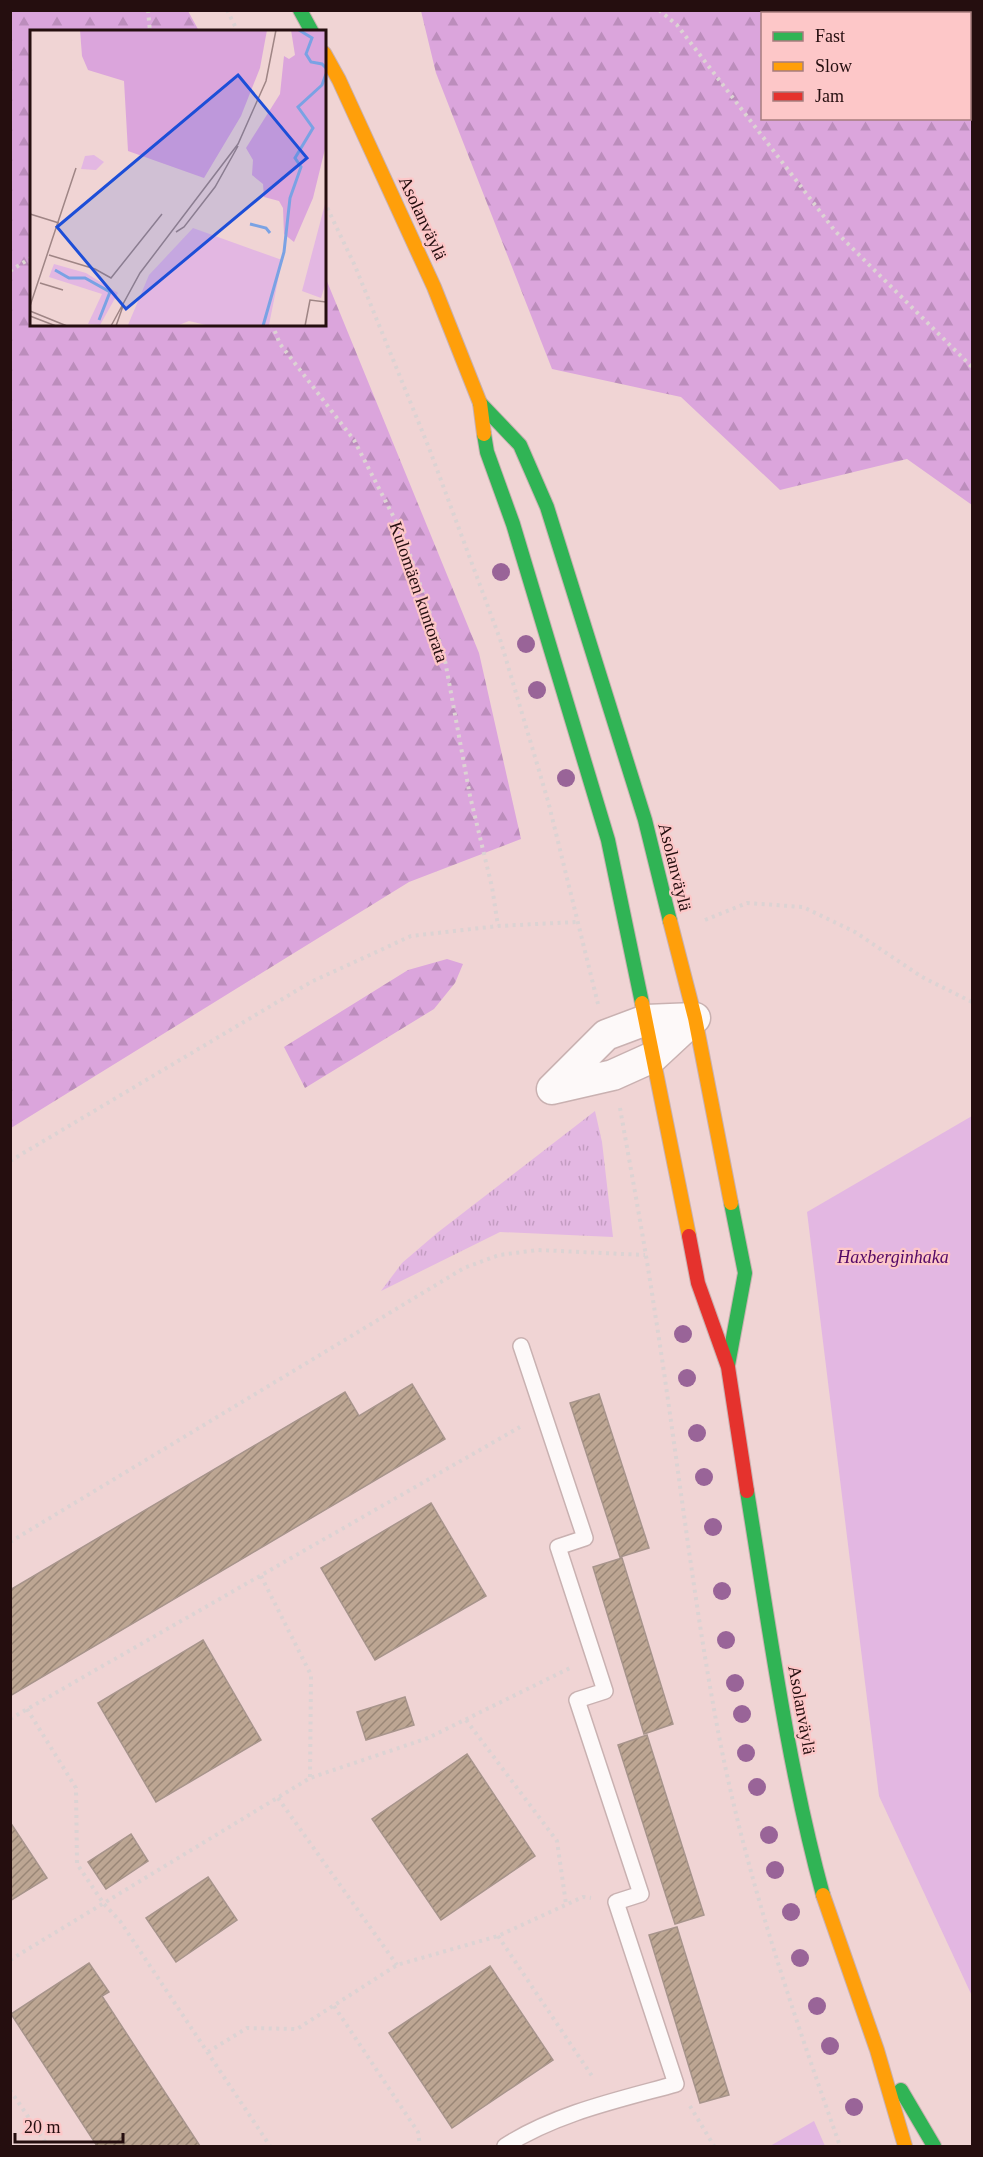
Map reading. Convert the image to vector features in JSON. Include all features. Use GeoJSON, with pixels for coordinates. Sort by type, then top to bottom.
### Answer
{"type":"FeatureCollection","features":[{"type":"Feature","properties":{"kind":"main road"},"geometry":{"type":"LineString","coordinates":[[300,10],[311,30]]}},
{"type":"Feature","properties":{"kind":"main road","name":"Asolanväylä"},"geometry":{"type":"LineString","coordinates":[[326,56],[434,286],[480,403],[487,452],[513,524],[608,840],[698,1282],[728,1367],[782,1711],[810,1847],[825,1901],[877,2050],[905,2146]]}},
{"type":"Feature","properties":{"kind":"main road","name":"Asolanväylä"},"geometry":{"type":"LineString","coordinates":[[480,403],[520,445],[547,507],[645,820],[695,1018],[745,1273],[728,1367]]}},
{"type":"Feature","properties":{"kind":"main road","name":"Asolanväylä"},"geometry":{"type":"LineString","coordinates":[[877,2050],[934,2146]]}},
{"type":"Feature","properties":{"kind":"street"},"geometry":{"type":"LineString","coordinates":[[695,1018],[653,1057],[613,1075],[552,1089],[606,1035],[646,1020],[695,1018]]}},
{"type":"Feature","properties":{"kind":"lane"},"geometry":{"type":"LineString","coordinates":[[506,2146],[576,2112],[676,2084],[616,1902],[641,1894],[577,1700],[605,1691],[558,1547],[585,1538],[521,1346]]}},
{"type":"Feature","properties":{"kind":"path"},"geometry":{"type":"LineString","coordinates":[[148,10],[150,30]]}},
{"type":"Feature","properties":{"kind":"path"},"geometry":{"type":"LineString","coordinates":[[227,10],[237,30]]}},
{"type":"Feature","properties":{"kind":"path"},"geometry":{"type":"LineString","coordinates":[[659,10],[677,25],[835,231],[972,367]]}},
{"type":"Feature","properties":{"kind":"path"},"geometry":{"type":"LineString","coordinates":[[326,205],[355,266],[429,448],[500,639],[548,801],[606,1035]]}},
{"type":"Feature","properties":{"kind":"path"},"geometry":{"type":"LineString","coordinates":[[10,271],[30,258]]}},
{"type":"Feature","properties":{"kind":"path","name":"Kulomäen kuntorata"},"geometry":{"type":"LineString","coordinates":[[273,326],[280,344],[354,440],[404,537],[444,655],[470,796],[492,886],[498,926]]}},
{"type":"Feature","properties":{"kind":"path"},"geometry":{"type":"LineString","coordinates":[[709,919],[747,903],[803,907],[855,932],[922,976],[972,1002]]}},
{"type":"Feature","properties":{"kind":"path"},"geometry":{"type":"LineString","coordinates":[[10,1161],[311,982],[411,936],[498,926],[577,922]]}},
{"type":"Feature","properties":{"kind":"path"},"geometry":{"type":"LineString","coordinates":[[613,1075],[645,1255],[718,1732],[749,1868],[802,2039],[840,2146]]}},
{"type":"Feature","properties":{"kind":"path"},"geometry":{"type":"LineString","coordinates":[[10,1542],[464,1268],[499,1255],[538,1250],[645,1255]]}},
{"type":"Feature","properties":{"kind":"path"},"geometry":{"type":"LineString","coordinates":[[10,1719],[543,1414]]}},
{"type":"Feature","properties":{"kind":"path"},"geometry":{"type":"LineString","coordinates":[[261,1576],[311,1675],[310,1778]]}},
{"type":"Feature","properties":{"kind":"path"},"geometry":{"type":"LineString","coordinates":[[10,1960],[310,1778],[428,1738],[594,1656]]}},
{"type":"Feature","properties":{"kind":"path"},"geometry":{"type":"LineString","coordinates":[[27,1709],[76,1788],[77,1864],[104,1904],[120,1921],[270,2146]]}},
{"type":"Feature","properties":{"kind":"path"},"geometry":{"type":"LineString","coordinates":[[466,1720],[557,1841],[566,1904]]}},
{"type":"Feature","properties":{"kind":"path"},"geometry":{"type":"LineString","coordinates":[[278,1798],[397,1965]]}},
{"type":"Feature","properties":{"kind":"path"},"geometry":{"type":"LineString","coordinates":[[208,2052],[247,2028],[297,2029],[397,1965],[498,1936],[583,1896],[616,1902]]}},
{"type":"Feature","properties":{"kind":"path"},"geometry":{"type":"LineString","coordinates":[[498,1936],[610,2103]]}},
{"type":"Feature","properties":{"kind":"path"},"geometry":{"type":"LineString","coordinates":[[334,2006],[418,2132],[420,2146]]}},
{"type":"Feature","properties":{"kind":"path"},"geometry":{"type":"LineString","coordinates":[[676,2084],[714,2146]]}},
{"type":"Feature","properties":{"kind":"path"},"geometry":{"type":"LineString","coordinates":[[10,2090],[48,2146]]}},
{"type":"Feature","properties":{"kind":"green space"},"geometry":{"type":"Polygon","coordinates":[[[11,10],[188,11],[198,30],[30,30],[30,326],[326,326],[326,279],[479,653],[521,839],[409,882],[11,1128],[11,10]]]}},
{"type":"Feature","properties":{"kind":"green space"},"geometry":{"type":"Polygon","coordinates":[[[421,11],[972,11],[972,505],[907,459],[780,490],[681,397],[552,369],[436,73],[421,11]]]}},
{"type":"Feature","properties":{"kind":"green space"},"geometry":{"type":"Polygon","coordinates":[[[447,959],[463,964],[455,983],[434,1009],[305,1088],[284,1047],[408,970],[447,959]]]}},
{"type":"Feature","properties":{"kind":"green space"},"geometry":{"type":"Polygon","coordinates":[[[595,1111],[602,1142],[613,1237],[500,1232],[381,1291],[402,1263],[437,1233],[595,1111]]]}},
{"type":"Feature","properties":{"kind":"green space","name":"Haxberginhaka"},"geometry":{"type":"Polygon","coordinates":[[[972,1116],[972,1996],[879,1796],[807,1212],[972,1116]]]}},
{"type":"Feature","properties":{"kind":"green space"},"geometry":{"type":"Polygon","coordinates":[[[814,2121],[825,2146],[770,2146],[814,2121]]]}},
{"type":"Feature","properties":{"kind":"building"},"geometry":{"type":"Polygon","coordinates":[[[412,1384],[445,1439],[10,1696],[10,1590],[345,1392],[359,1416],[412,1384]]]}},
{"type":"Feature","properties":{"kind":"building"},"geometry":{"type":"Polygon","coordinates":[[[599,1394],[649,1548],[620,1557],[570,1403],[599,1394]]]}},
{"type":"Feature","properties":{"kind":"building"},"geometry":{"type":"Polygon","coordinates":[[[431,1503],[486,1596],[375,1660],[321,1568],[431,1503]]]}},
{"type":"Feature","properties":{"kind":"building"},"geometry":{"type":"Polygon","coordinates":[[[622,1558],[673,1724],[644,1734],[593,1567],[622,1558]]]}},
{"type":"Feature","properties":{"kind":"building"},"geometry":{"type":"Polygon","coordinates":[[[203,1640],[261,1740],[156,1802],[98,1703],[203,1640]]]}},
{"type":"Feature","properties":{"kind":"building"},"geometry":{"type":"Polygon","coordinates":[[[405,1697],[414,1725],[366,1740],[357,1712],[405,1697]]]}},
{"type":"Feature","properties":{"kind":"building"},"geometry":{"type":"Polygon","coordinates":[[[647,1735],[704,1915],[675,1924],[618,1745],[647,1735]]]}},
{"type":"Feature","properties":{"kind":"building"},"geometry":{"type":"Polygon","coordinates":[[[467,1754],[535,1856],[441,1920],[372,1819],[467,1754]]]}},
{"type":"Feature","properties":{"kind":"building"},"geometry":{"type":"Polygon","coordinates":[[[10,1822],[47,1878],[10,1901],[10,1822]]]}},
{"type":"Feature","properties":{"kind":"building"},"geometry":{"type":"Polygon","coordinates":[[[131,1834],[148,1861],[106,1889],[88,1862],[131,1834]]]}},
{"type":"Feature","properties":{"kind":"building"},"geometry":{"type":"Polygon","coordinates":[[[208,1877],[237,1920],[176,1962],[146,1918],[208,1877]]]}},
{"type":"Feature","properties":{"kind":"building"},"geometry":{"type":"Polygon","coordinates":[[[677,1927],[729,2095],[700,2103],[649,1935],[677,1927]]]}},
{"type":"Feature","properties":{"kind":"building"},"geometry":{"type":"Polygon","coordinates":[[[89,1963],[109,1992],[102,1996],[200,2146],[97,2146],[11,2014],[89,1963]]]}},
{"type":"Feature","properties":{"kind":"building"},"geometry":{"type":"Polygon","coordinates":[[[490,1966],[553,2060],[452,2128],[389,2033],[490,1966]]]}},
{"type":"Feature","properties":{"kind":"traffic: fast"},"geometry":{"type":"LineString","coordinates":[[300,10],[311,30]]}},
{"type":"Feature","properties":{"kind":"traffic: fast"},"geometry":{"type":"LineString","coordinates":[[480,403],[520,445],[547,507],[645,820],[670,921]]}},
{"type":"Feature","properties":{"kind":"traffic: fast"},"geometry":{"type":"LineString","coordinates":[[484,434],[487,452],[513,524],[608,840],[642,1003]]}},
{"type":"Feature","properties":{"kind":"traffic: fast"},"geometry":{"type":"LineString","coordinates":[[728,1365],[745,1273],[731,1203]]}},
{"type":"Feature","properties":{"kind":"traffic: fast"},"geometry":{"type":"LineString","coordinates":[[747,1491],[789,1745],[823,1895]]}},
{"type":"Feature","properties":{"kind":"traffic: fast"},"geometry":{"type":"LineString","coordinates":[[901,2090],[934,2146]]}},
{"type":"Feature","properties":{"kind":"traffic: slow"},"geometry":{"type":"LineString","coordinates":[[326,57],[339,80],[434,287],[480,403],[484,434]]}},
{"type":"Feature","properties":{"kind":"traffic: slow"},"geometry":{"type":"LineString","coordinates":[[670,921],[695,1018],[731,1203]]}},
{"type":"Feature","properties":{"kind":"traffic: slow"},"geometry":{"type":"LineString","coordinates":[[642,1003],[689,1236]]}},
{"type":"Feature","properties":{"kind":"traffic: slow"},"geometry":{"type":"LineString","coordinates":[[823,1895],[877,2050],[905,2146]]}},
{"type":"Feature","properties":{"kind":"traffic: jam"},"geometry":{"type":"LineString","coordinates":[[689,1236],[698,1283],[728,1367],[747,1491]]}}]}
